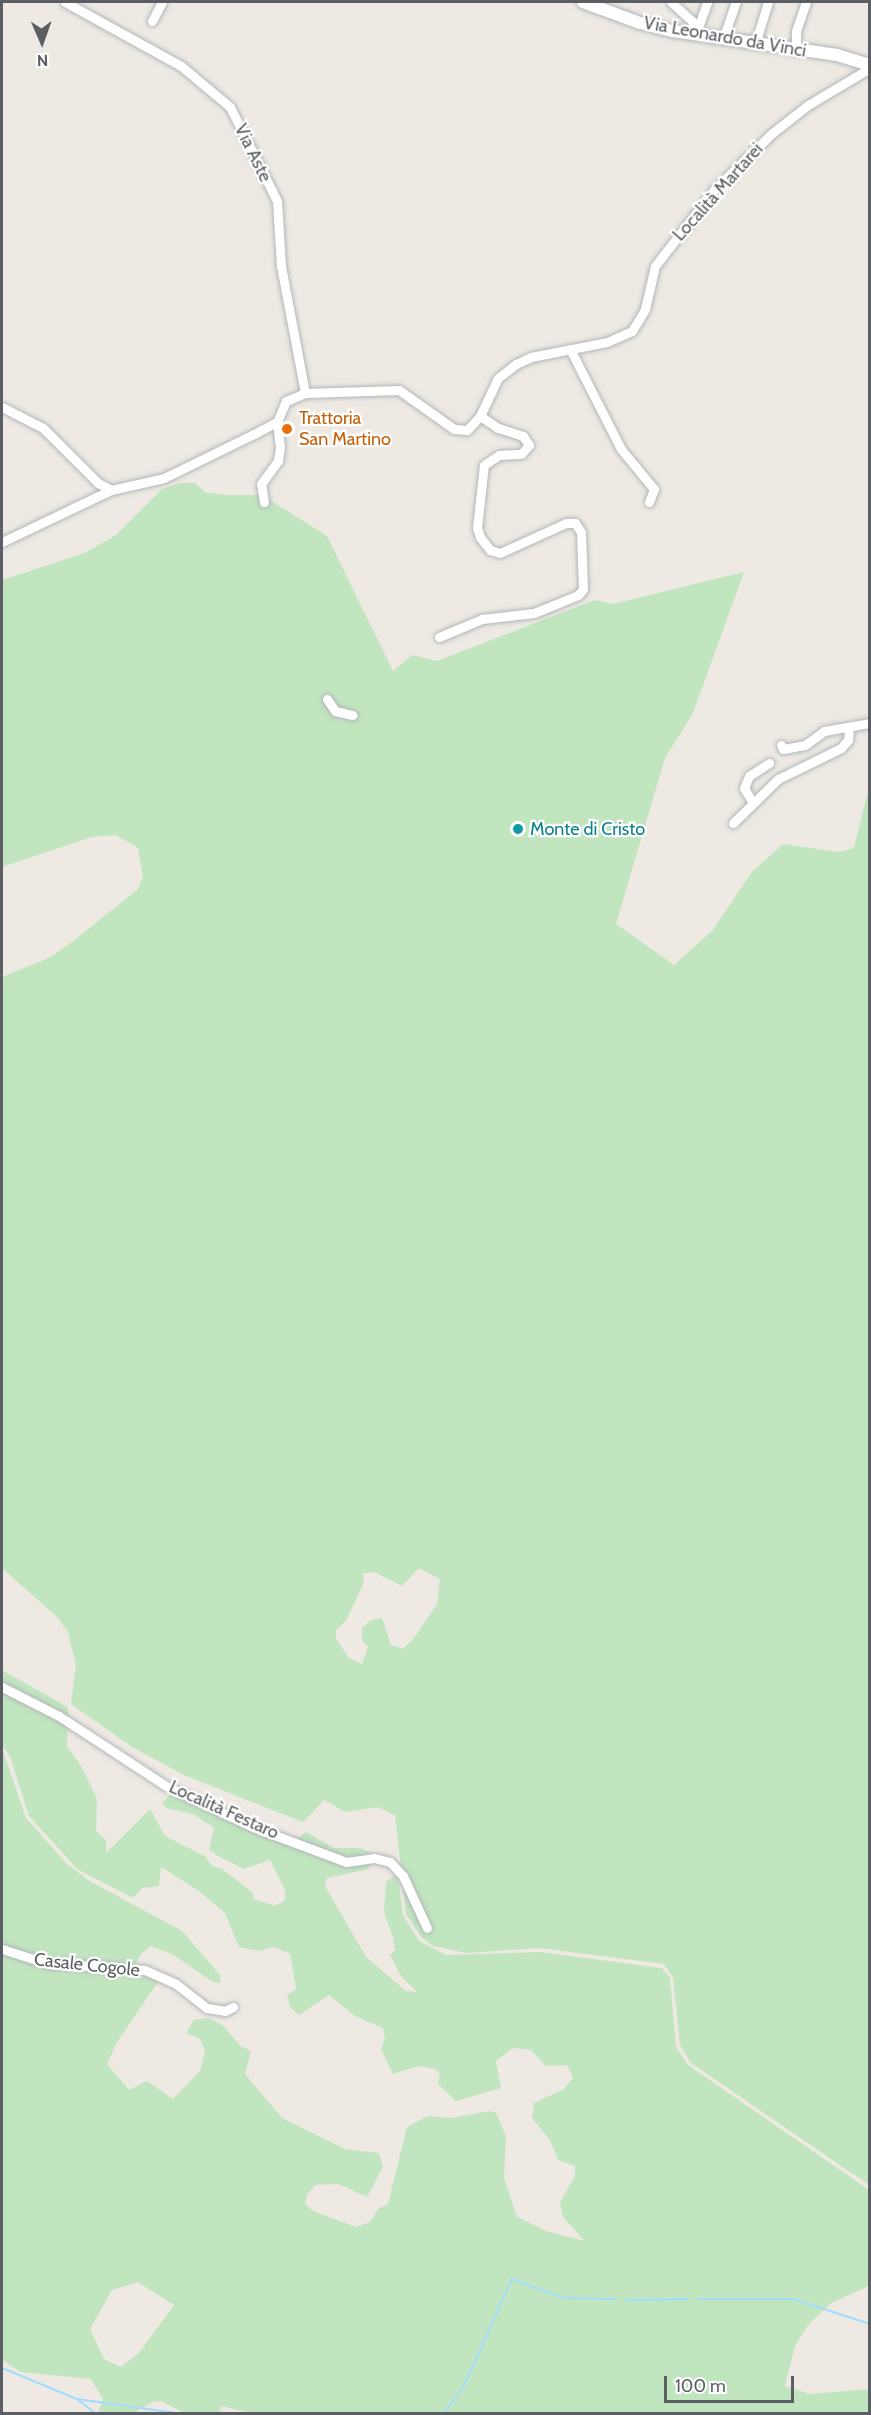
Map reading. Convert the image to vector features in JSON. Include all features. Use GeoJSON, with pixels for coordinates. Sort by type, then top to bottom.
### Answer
{"type":"FeatureCollection","features":[{"type":"Feature","properties":{"kind":"street","name":"Via Aste"},"geometry":{"type":"LineString","coordinates":[[65,2],[181,66],[230,107],[277,201],[281,266],[305,393]]}},
{"type":"Feature","properties":{"kind":"street"},"geometry":{"type":"LineString","coordinates":[[152,21],[162,2]]}},
{"type":"Feature","properties":{"kind":"street","name":"Via Leonardo da Vinci"},"geometry":{"type":"LineString","coordinates":[[583,2],[640,24],[754,44],[837,55],[870,67]]}},
{"type":"Feature","properties":{"kind":"street"},"geometry":{"type":"LineString","coordinates":[[673,2],[692,21],[696,33]]}},
{"type":"Feature","properties":{"kind":"street"},"geometry":{"type":"LineString","coordinates":[[696,33],[707,2]]}},
{"type":"Feature","properties":{"kind":"street"},"geometry":{"type":"LineString","coordinates":[[723,39],[736,2]]}},
{"type":"Feature","properties":{"kind":"street"},"geometry":{"type":"LineString","coordinates":[[754,44],[768,2]]}},
{"type":"Feature","properties":{"kind":"street"},"geometry":{"type":"LineString","coordinates":[[796,49],[796,31],[806,2]]}},
{"type":"Feature","properties":{"kind":"street","name":"Località Martarei"},"geometry":{"type":"LineString","coordinates":[[480,416],[498,378],[516,364],[570,349],[608,342],[632,331],[645,309],[655,266],[714,190],[771,134],[808,105],[870,67]]}},
{"type":"Feature","properties":{"kind":"street"},"geometry":{"type":"LineString","coordinates":[[570,349],[621,448],[654,489],[649,502]]}},
{"type":"Feature","properties":{"kind":"street"},"geometry":{"type":"LineString","coordinates":[[264,502],[261,484],[279,454],[277,422],[286,401],[305,393],[399,390],[461,431],[474,424],[480,416],[498,428],[523,436],[529,445],[521,454],[499,455],[484,465],[477,528],[480,537],[490,550],[500,553],[566,523],[575,523],[580,532],[583,589],[578,595],[534,613],[482,619],[439,637]]}},
{"type":"Feature","properties":{"kind":"street"},"geometry":{"type":"LineString","coordinates":[[2,407],[44,428],[111,490]]}},
{"type":"Feature","properties":{"kind":"street"},"geometry":{"type":"LineString","coordinates":[[2,542],[111,490],[164,478],[277,422]]}},
{"type":"Feature","properties":{"kind":"street"},"geometry":{"type":"LineString","coordinates":[[327,699],[335,711],[353,715]]}},
{"type":"Feature","properties":{"kind":"street"},"geometry":{"type":"LineString","coordinates":[[849,728],[870,723]]}},
{"type":"Feature","properties":{"kind":"street"},"geometry":{"type":"LineString","coordinates":[[781,745],[783,749],[805,745],[824,731],[844,724],[849,728]]}},
{"type":"Feature","properties":{"kind":"street"},"geometry":{"type":"LineString","coordinates":[[733,823],[790,771],[841,748],[848,740],[849,728]]}},
{"type":"Feature","properties":{"kind":"street"},"geometry":{"type":"LineString","coordinates":[[753,803],[744,788],[749,776],[769,763]]}},
{"type":"Feature","properties":{"kind":"street","name":"Località Festaro"},"geometry":{"type":"LineString","coordinates":[[2,1687],[59,1716],[166,1786],[253,1827],[346,1862],[374,1858],[390,1862],[403,1876],[426,1928]]}},
{"type":"Feature","properties":{"kind":"street","name":"Casale Cogole"},"geometry":{"type":"LineString","coordinates":[[2,1949],[46,1964],[146,1970],[176,1984],[207,2008],[225,2011],[232,2007]]}},
{"type":"Feature","properties":{"kind":"green space"},"geometry":{"type":"Polygon","coordinates":[[[180,483],[195,483],[205,492],[226,495],[262,495],[327,536],[393,671],[412,655],[437,661],[595,600],[613,604],[744,572],[693,713],[665,758],[616,924],[674,965],[712,931],[752,872],[783,844],[839,852],[854,848],[869,787],[869,2185],[691,2063],[680,2045],[673,1978],[664,1964],[540,1948],[466,1953],[433,1946],[422,1938],[406,1914],[395,1815],[377,1807],[345,1812],[324,1800],[303,1822],[184,1775],[132,1747],[71,1704],[76,1665],[68,1632],[57,1617],[2,1568],[2,977],[51,957],[72,942],[138,889],[143,876],[138,848],[116,835],[92,837],[2,867],[2,580],[85,553],[116,535],[162,489],[180,483]],[[419,1568],[402,1586],[374,1572],[362,1574],[364,1582],[346,1621],[336,1630],[336,1639],[349,1658],[362,1664],[368,1647],[362,1640],[362,1628],[371,1620],[382,1618],[391,1645],[403,1649],[414,1638],[437,1604],[440,1579],[419,1568]]]}},
{"type":"Feature","properties":{"kind":"green space"},"geometry":{"type":"Polygon","coordinates":[[[2,1670],[68,1707],[67,1746],[81,1766],[97,1799],[96,1831],[106,1840],[106,1853],[150,1809],[165,1836],[205,1856],[212,1866],[222,1869],[252,1892],[254,1899],[275,1906],[285,1900],[285,1890],[270,1860],[244,1869],[209,1850],[214,1828],[193,1814],[166,1808],[162,1803],[176,1789],[234,1818],[297,1839],[306,1832],[334,1848],[361,1848],[371,1853],[369,1869],[327,1878],[325,1886],[366,1957],[406,1991],[417,1992],[401,1976],[390,1955],[395,1950],[384,1912],[386,1882],[393,1877],[398,1877],[403,1915],[419,1941],[446,1955],[540,1952],[662,1968],[670,1978],[676,2047],[688,2065],[869,2190],[869,2286],[831,2303],[808,2325],[795,2346],[785,2386],[810,2394],[869,2389],[869,2413],[256,2414],[221,2406],[220,2413],[186,2414],[161,2401],[152,2402],[134,2413],[98,2413],[103,2399],[91,2379],[21,2372],[2,2360],[2,1748],[26,1818],[67,1864],[88,1880],[182,1931],[220,1975],[221,1983],[213,1982],[172,1954],[151,1946],[141,1954],[132,1970],[138,1976],[160,1979],[117,2042],[107,2064],[129,2090],[147,2081],[173,2099],[200,2071],[205,2051],[200,2039],[186,2033],[194,2020],[208,2018],[222,2025],[241,2046],[251,2051],[245,2074],[282,2118],[345,2149],[379,2153],[383,2167],[367,2197],[338,2184],[315,2185],[307,2195],[305,2204],[313,2211],[356,2227],[370,2222],[378,2209],[388,2204],[407,2127],[428,2116],[451,2118],[490,2111],[496,2113],[506,2136],[504,2178],[517,2217],[549,2232],[585,2241],[563,2217],[560,2202],[575,2176],[575,2166],[558,2160],[550,2140],[532,2118],[534,2103],[564,2089],[573,2078],[567,2065],[546,2066],[531,2050],[513,2048],[496,2061],[501,2088],[456,2101],[438,2084],[440,2073],[435,2069],[419,2066],[393,2074],[381,2049],[385,2039],[383,2028],[355,2016],[329,1995],[299,2015],[290,2007],[287,1995],[296,1989],[290,1954],[274,1947],[259,1951],[239,1947],[225,1913],[199,1891],[161,1867],[159,1886],[142,1888],[133,1898],[77,1869],[29,1816],[10,1756],[2,1745],[2,1670]],[[138,2282],[112,2290],[90,2329],[104,2359],[121,2367],[139,2353],[174,2305],[138,2282]]]}},
{"type":"Feature","properties":{"kind":"waterway"},"geometry":{"type":"LineString","coordinates":[[443,2414],[463,2388],[512,2279],[563,2298],[616,2299]]}},
{"type":"Feature","properties":{"kind":"waterway"},"geometry":{"type":"LineString","coordinates":[[626,2300],[688,2299]]}},
{"type":"Feature","properties":{"kind":"waterway"},"geometry":{"type":"LineString","coordinates":[[698,2299],[793,2299],[870,2324]]}},
{"type":"Feature","properties":{"kind":"waterway"},"geometry":{"type":"LineString","coordinates":[[2,2368],[77,2399],[96,2414]]}},
{"type":"Feature","properties":{"kind":"waterway"},"geometry":{"type":"LineString","coordinates":[[77,2399],[183,2414]]}},
{"type":"Feature","properties":{"kind":"place","name":"Trattoria San Martino"},"geometry":{"type":"Point","coordinates":[287,429]}},
{"type":"Feature","properties":{"kind":"place","name":"Monte di Cristo"},"geometry":{"type":"Point","coordinates":[518,829]}}]}
